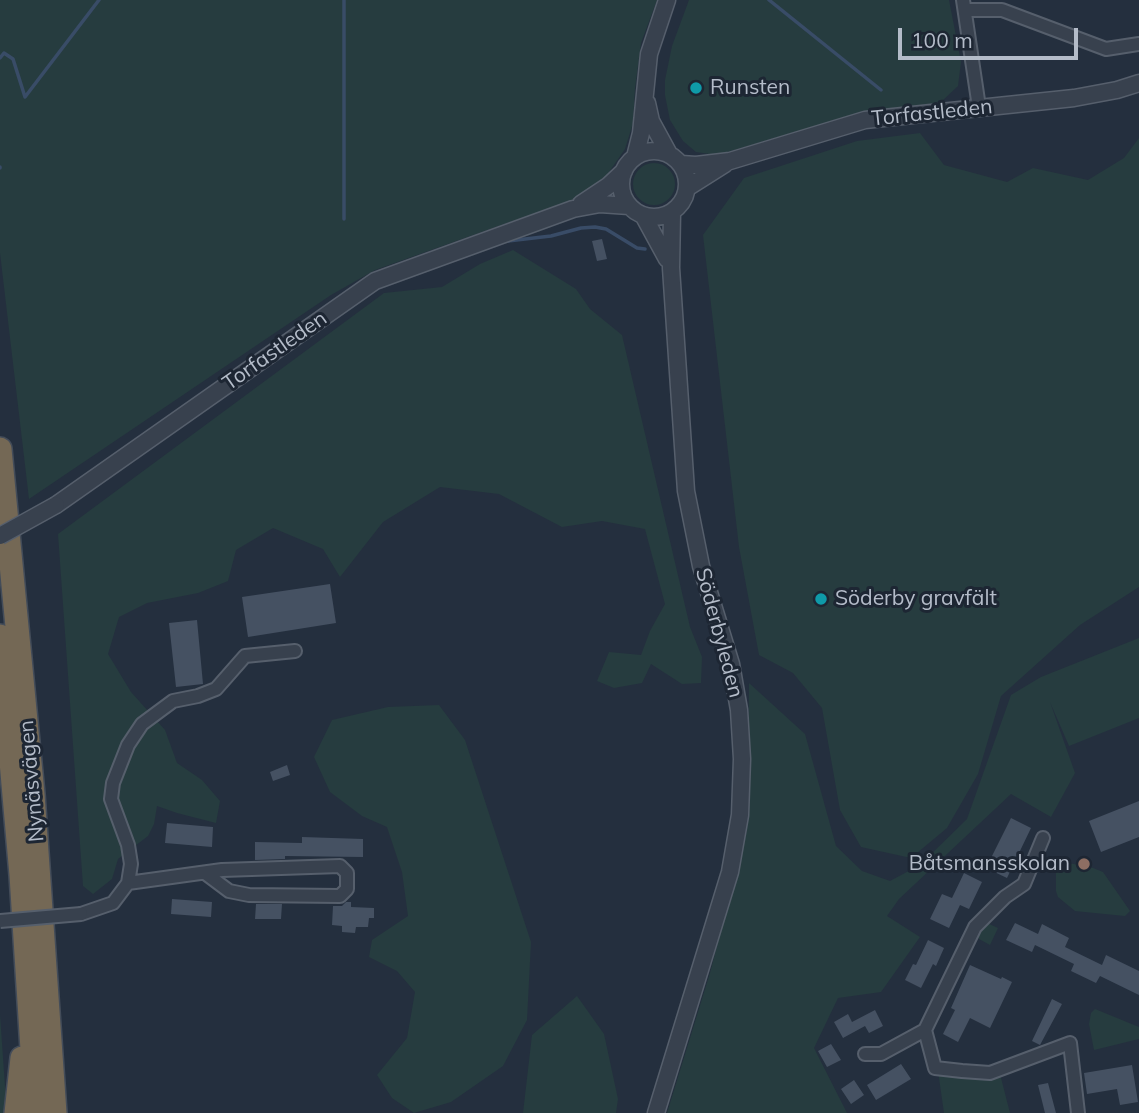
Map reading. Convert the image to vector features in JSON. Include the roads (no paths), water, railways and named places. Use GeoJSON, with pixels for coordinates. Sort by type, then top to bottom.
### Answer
{"type":"FeatureCollection","features":[{"type":"Feature","properties":{"kind":"highway","name":"Nynäsvägen"},"geometry":{"type":"LineString","coordinates":[[0,449],[32,780],[55,1113]]}},
{"type":"Feature","properties":{"kind":"highway","name":"Nynäsvägen"},"geometry":{"type":"LineString","coordinates":[[0,636],[36,1113]]}},
{"type":"Feature","properties":{"kind":"highway"},"geometry":{"type":"LineString","coordinates":[[16,1113],[29,993]]}},
{"type":"Feature","properties":{"kind":"highway"},"geometry":{"type":"LineString","coordinates":[[51,1049],[66,1113]]}},
{"type":"Feature","properties":{"kind":"street"},"geometry":{"type":"LineString","coordinates":[[644,91],[651,121],[687,180],[687,188],[679,206],[663,217],[636,211],[622,193],[624,171],[635,157],[639,145],[644,91],[649,54],[667,0]]}},
{"type":"Feature","properties":{"kind":"street"},"geometry":{"type":"LineString","coordinates":[[979,107],[964,5],[1002,10],[1106,49],[1139,44]]}},
{"type":"Feature","properties":{"kind":"street","name":"Torfastleden"},"geometry":{"type":"LineString","coordinates":[[675,159],[696,166],[730,161],[865,120],[1074,98],[1139,83]]}},
{"type":"Feature","properties":{"kind":"street"},"geometry":{"type":"LineString","coordinates":[[635,157],[652,151],[675,159]]}},
{"type":"Feature","properties":{"kind":"street","name":"Torfastleden"},"geometry":{"type":"LineString","coordinates":[[687,188],[730,161]]}},
{"type":"Feature","properties":{"kind":"street","name":"Torfastleden"},"geometry":{"type":"LineString","coordinates":[[573,209],[608,186],[624,171]]}},
{"type":"Feature","properties":{"kind":"street","name":"Torfastleden"},"geometry":{"type":"LineString","coordinates":[[0,536],[56,505],[375,281],[573,209],[600,204],[636,211]]}},
{"type":"Feature","properties":{"kind":"street","name":"Söderbyleden"},"geometry":{"type":"LineString","coordinates":[[636,211],[661,245],[671,268]]}},
{"type":"Feature","properties":{"kind":"street","name":"Söderbyleden"},"geometry":{"type":"LineString","coordinates":[[656,1113],[730,872],[740,815],[742,759],[739,710],[732,664],[701,566],[681,454],[671,268],[672,213]]}},
{"type":"Feature","properties":{"kind":"street"},"geometry":{"type":"LineString","coordinates":[[0,920],[81,914],[113,903],[128,883],[131,864],[128,845],[111,799],[113,783],[128,745],[142,724],[173,701],[216,689],[246,656],[295,651]]}},
{"type":"Feature","properties":{"kind":"street"},"geometry":{"type":"LineString","coordinates":[[865,1054],[881,1054],[925,1030],[975,927],[1005,897],[1024,884],[1043,838]]}},
{"type":"Feature","properties":{"kind":"street"},"geometry":{"type":"LineString","coordinates":[[128,883],[205,873],[269,867],[340,866],[347,873],[347,889],[340,896],[249,895],[229,891],[205,873]]}},
{"type":"Feature","properties":{"kind":"street"},"geometry":{"type":"LineString","coordinates":[[925,1030],[935,1068],[972,1072],[990,1073],[1070,1043],[1078,1113]]}},
{"type":"Feature","properties":{"kind":"waterway"},"geometry":{"type":"LineString","coordinates":[[0,58],[4,53],[13,59],[25,97],[99,0]]}},
{"type":"Feature","properties":{"kind":"waterway"},"geometry":{"type":"LineString","coordinates":[[344,0],[344,219]]}},
{"type":"Feature","properties":{"kind":"waterway"},"geometry":{"type":"LineString","coordinates":[[769,0],[881,90]]}},
{"type":"Feature","properties":{"kind":"waterway"},"geometry":{"type":"LineString","coordinates":[[508,241],[595,227],[606,229],[637,248],[645,249]]}},
{"type":"Feature","properties":{"kind":"place","name":"Runsten"},"geometry":{"type":"Point","coordinates":[696,88]}},
{"type":"Feature","properties":{"kind":"place","name":"Söderby gravfält"},"geometry":{"type":"Point","coordinates":[821,599]}},
{"type":"Feature","properties":{"kind":"place","name":"Båtsmansskolan"},"geometry":{"type":"Point","coordinates":[1084,864]}}]}
